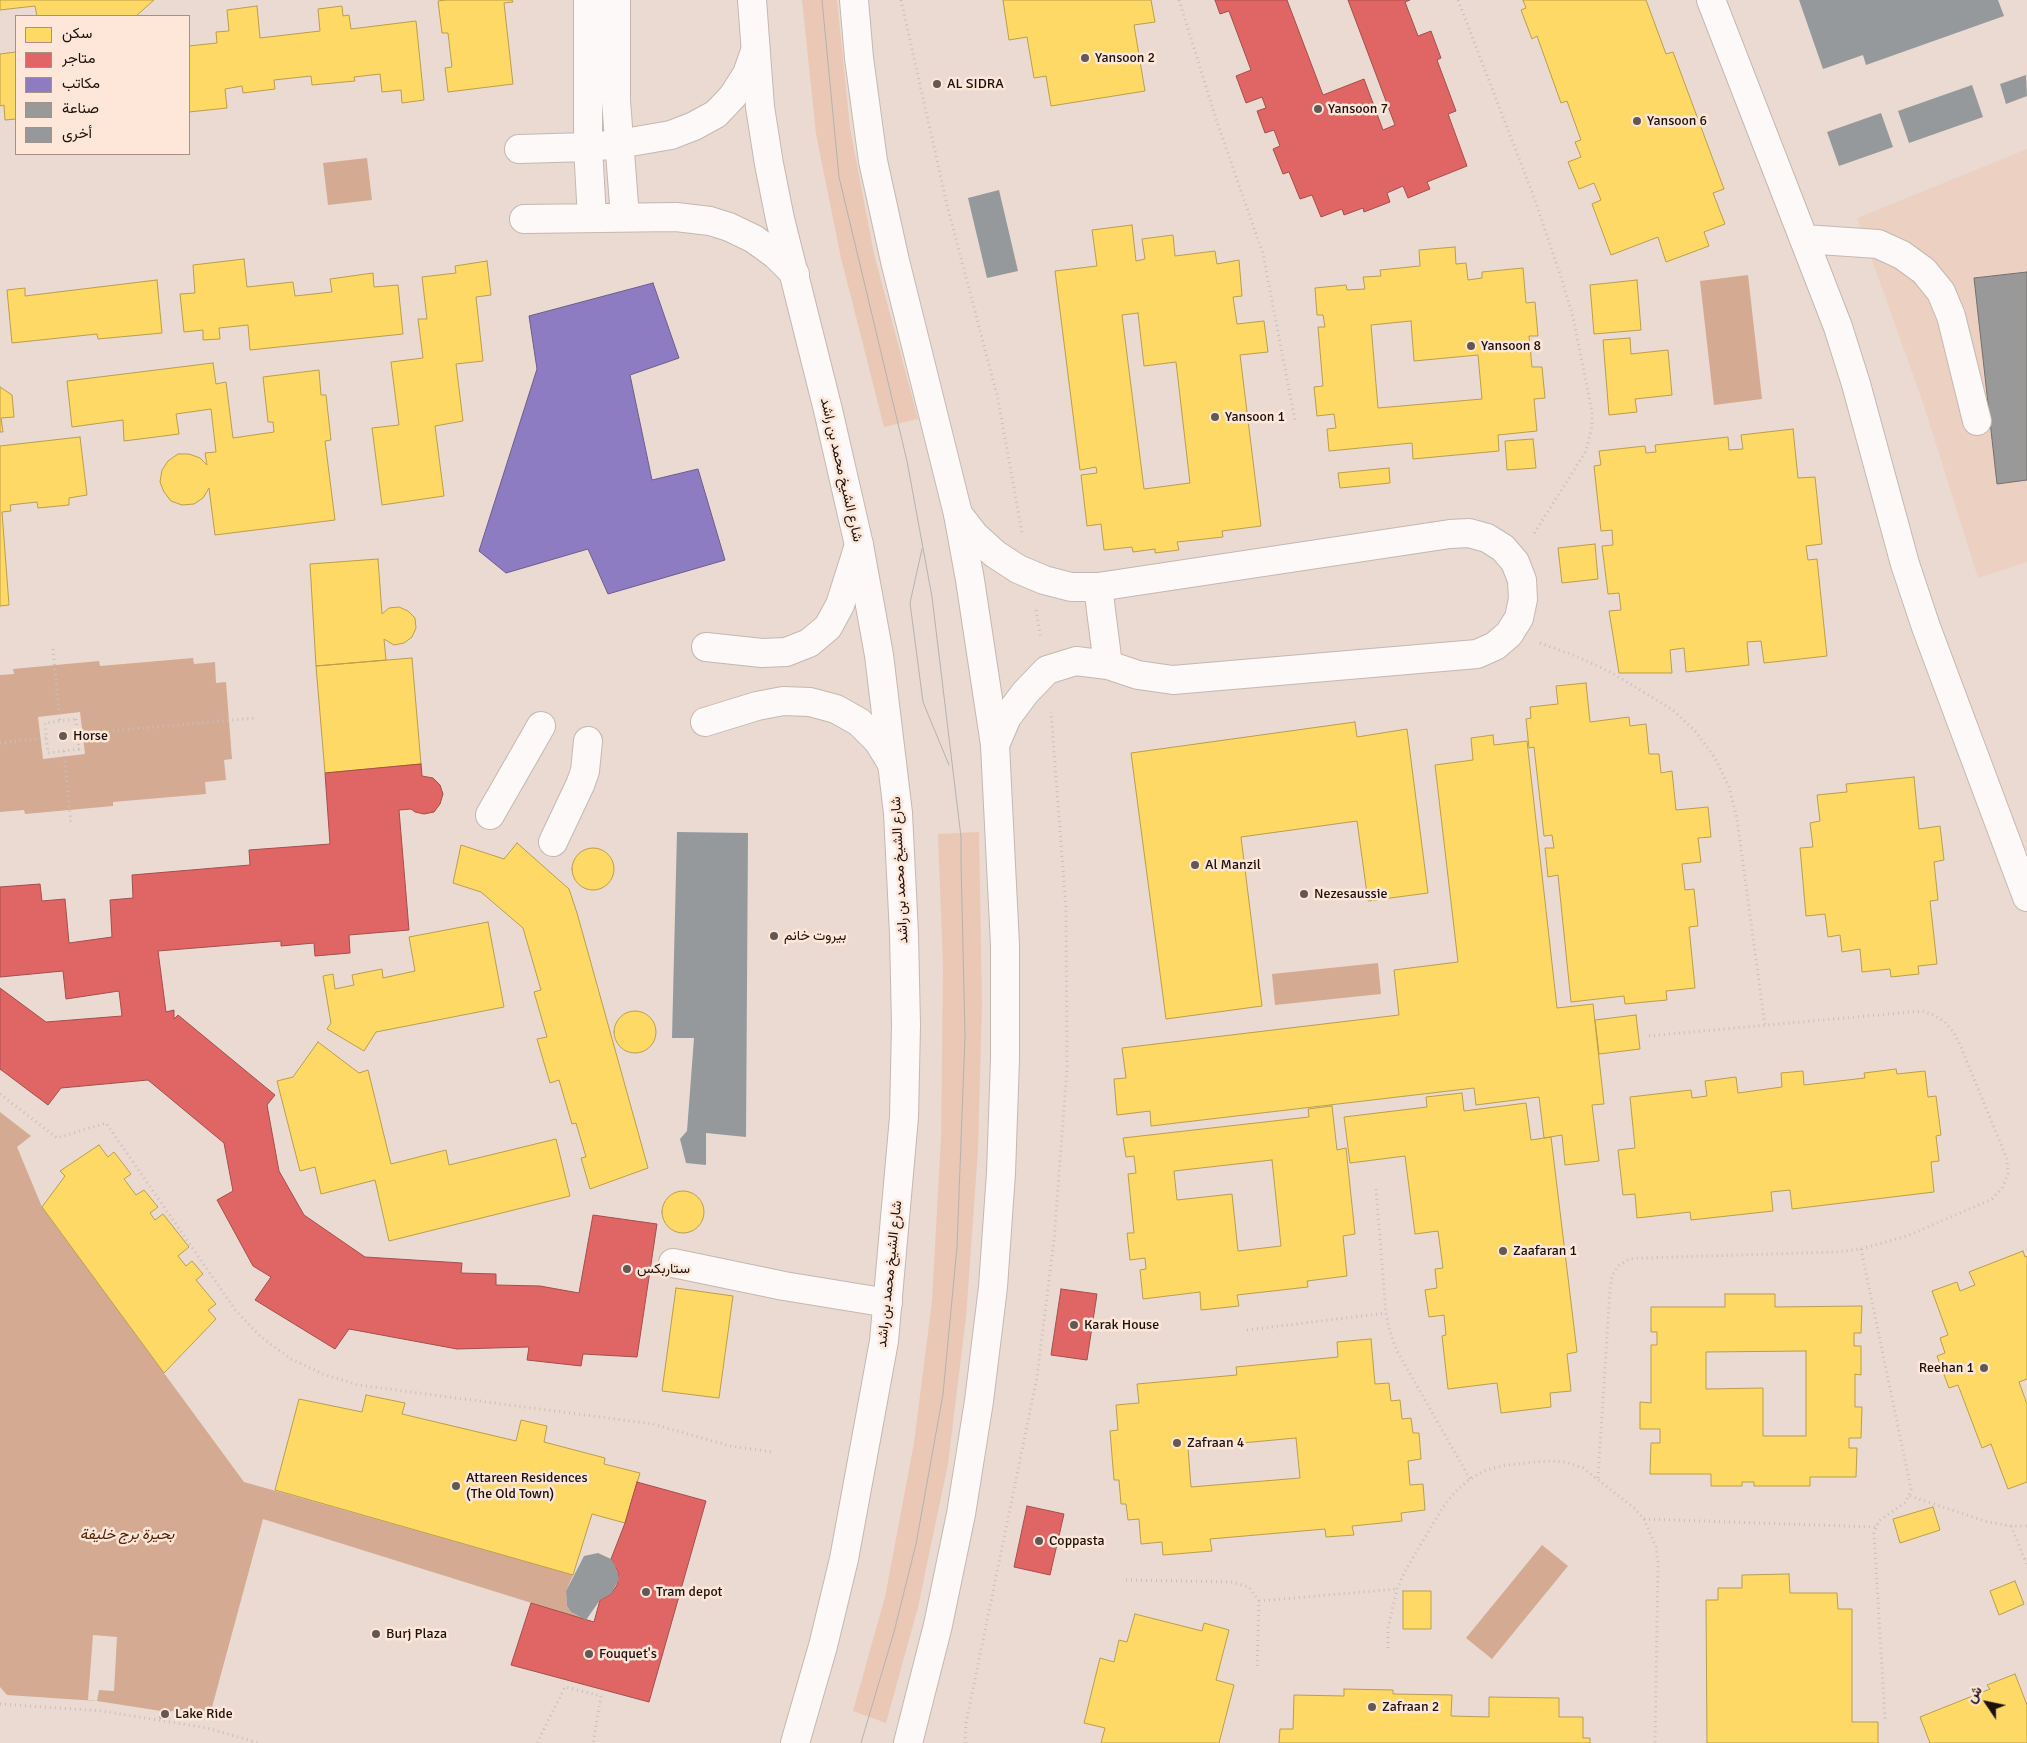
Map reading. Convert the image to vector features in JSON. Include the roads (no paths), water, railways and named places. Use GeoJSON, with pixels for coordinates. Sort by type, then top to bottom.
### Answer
{"type":"FeatureCollection","features":[{"type":"Feature","properties":{"kind":"main road"},"geometry":{"type":"LineString","coordinates":[[588,0],[588,147],[592,218]]}},
{"type":"Feature","properties":{"kind":"main road"},"geometry":{"type":"LineString","coordinates":[[616,0],[618,144],[625,217]]}},
{"type":"Feature","properties":{"kind":"main road","name":"شارع الشيخ محمد بن راشد"},"geometry":{"type":"LineString","coordinates":[[752,0],[760,107],[769,164],[780,219],[795,274],[858,544],[879,655],[899,823],[904,934],[906,1025],[904,1117],[884,1341],[844,1558],[823,1646],[795,1743]]}},
{"type":"Feature","properties":{"kind":"main road"},"geometry":{"type":"LineString","coordinates":[[854,0],[859,58],[873,161],[895,261],[958,514],[995,745],[1005,945],[1005,1059],[1001,1173],[993,1287],[979,1401],[961,1514],[938,1625],[908,1743]]}},
{"type":"Feature","properties":{"kind":"main road"},"geometry":{"type":"LineString","coordinates":[[1711,0],[1838,326],[1856,384],[1908,573],[1926,627],[2027,897]]}},
{"type":"Feature","properties":{"kind":"main road"},"geometry":{"type":"LineString","coordinates":[[519,149],[618,144],[671,135],[694,126],[716,114],[733,96],[747,74],[755,51]]}},
{"type":"Feature","properties":{"kind":"main road"},"geometry":{"type":"LineString","coordinates":[[524,219],[676,217],[703,220],[729,227],[754,238],[776,255],[795,274]]}},
{"type":"Feature","properties":{"kind":"main road"},"geometry":{"type":"LineString","coordinates":[[1804,238],[1878,244],[1902,255],[1924,271],[1941,292],[1951,316],[1977,421]]}},
{"type":"Feature","properties":{"kind":"main road"},"geometry":{"type":"LineString","coordinates":[[958,514],[975,536],[995,554],[1018,569],[1044,580],[1071,587],[1098,588],[1450,534],[1469,533],[1487,538],[1503,548],[1515,562],[1522,580],[1523,599],[1519,618],[1509,634],[1495,646],[1477,654],[1238,676],[1173,680],[1138,675],[1108,665],[1076,661],[1047,670],[1025,693],[1007,717],[995,745]]}},
{"type":"Feature","properties":{"kind":"main road"},"geometry":{"type":"LineString","coordinates":[[706,647],[762,653],[786,652],[809,643],[828,626],[840,605],[858,544]]}},
{"type":"Feature","properties":{"kind":"main road"},"geometry":{"type":"LineString","coordinates":[[1098,588],[1108,665]]}},
{"type":"Feature","properties":{"kind":"main road"},"geometry":{"type":"LineString","coordinates":[[705,722],[757,706],[783,701],[810,702],[836,709],[859,722],[878,741],[892,764]]}},
{"type":"Feature","properties":{"kind":"main road"},"geometry":{"type":"LineString","coordinates":[[490,815],[541,726]]}},
{"type":"Feature","properties":{"kind":"main road"},"geometry":{"type":"LineString","coordinates":[[553,842],[585,771],[588,741]]}},
{"type":"Feature","properties":{"kind":"main road"},"geometry":{"type":"LineString","coordinates":[[673,1263],[784,1286],[888,1302]]}},
{"type":"Feature","properties":{"kind":"water"},"geometry":{"type":"Polygon","coordinates":[[[367,158],[372,200],[328,205],[323,163],[367,158]]]}},
{"type":"Feature","properties":{"kind":"water"},"geometry":{"type":"Polygon","coordinates":[[[1748,275],[1762,399],[1714,405],[1700,281],[1748,275]]]}},
{"type":"Feature","properties":{"kind":"water"},"geometry":{"type":"Polygon","coordinates":[[[193,658],[194,664],[215,662],[216,683],[226,682],[232,759],[224,760],[226,780],[205,782],[206,794],[113,802],[113,806],[25,814],[24,810],[0,812],[0,675],[14,674],[13,669],[99,661],[100,666],[193,658]],[[80,712],[38,717],[43,759],[85,754],[80,712]]]}},
{"type":"Feature","properties":{"kind":"water"},"geometry":{"type":"Polygon","coordinates":[[[1378,963],[1381,994],[1275,1005],[1272,974],[1378,963]]]}},
{"type":"Feature","properties":{"kind":"water","name":"بحيرة برج خليفة"},"geometry":{"type":"Polygon","coordinates":[[[0,1112],[31,1136],[17,1147],[42,1207],[244,1482],[573,1575],[566,1591],[567,1606],[571,1612],[586,1620],[263,1519],[211,1711],[161,1711],[97,1701],[7,1695],[0,1687],[0,1112]]]}},
{"type":"Feature","properties":{"kind":"water"},"geometry":{"type":"Polygon","coordinates":[[[1542,1545],[1568,1566],[1492,1659],[1466,1638],[1542,1545]]]}},
{"type":"Feature","properties":{"kind":"tram line"},"geometry":{"type":"LineString","coordinates":[[822,0],[839,177],[907,461],[932,597],[961,837],[965,1036],[957,1247],[943,1394],[916,1544],[894,1632],[861,1743]]}},
{"type":"Feature","properties":{"kind":"tram line"},"geometry":{"type":"LineString","coordinates":[[922,549],[910,603],[923,702],[949,765]]}},
{"type":"Feature","properties":{"kind":"place","name":"Yansoon 2"},"geometry":{"type":"Point","coordinates":[1085,58]}},
{"type":"Feature","properties":{"kind":"place","name":"AL SIDRA"},"geometry":{"type":"Point","coordinates":[937,84]}},
{"type":"Feature","properties":{"kind":"place","name":"Yansoon 7"},"geometry":{"type":"Point","coordinates":[1318,109]}},
{"type":"Feature","properties":{"kind":"place","name":"Yansoon 6"},"geometry":{"type":"Point","coordinates":[1637,121]}},
{"type":"Feature","properties":{"kind":"place","name":"Yansoon 8"},"geometry":{"type":"Point","coordinates":[1471,346]}},
{"type":"Feature","properties":{"kind":"place","name":"Yansoon 1"},"geometry":{"type":"Point","coordinates":[1215,417]}},
{"type":"Feature","properties":{"kind":"place","name":"Horse"},"geometry":{"type":"Point","coordinates":[63,736]}},
{"type":"Feature","properties":{"kind":"place","name":"Al Manzil"},"geometry":{"type":"Point","coordinates":[1195,865]}},
{"type":"Feature","properties":{"kind":"place","name":"Nezesaussie"},"geometry":{"type":"Point","coordinates":[1304,894]}},
{"type":"Feature","properties":{"kind":"place","name":"بيروت خانم"},"geometry":{"type":"Point","coordinates":[774,936]}},
{"type":"Feature","properties":{"kind":"place","name":"Zaafaran 1"},"geometry":{"type":"Point","coordinates":[1503,1251]}},
{"type":"Feature","properties":{"kind":"place","name":"ستاربكس"},"geometry":{"type":"Point","coordinates":[627,1269]}},
{"type":"Feature","properties":{"kind":"place","name":"Karak House"},"geometry":{"type":"Point","coordinates":[1074,1325]}},
{"type":"Feature","properties":{"kind":"place","name":"Reehan 1"},"geometry":{"type":"Point","coordinates":[1984,1368]}},
{"type":"Feature","properties":{"kind":"place","name":"Zafraan 4"},"geometry":{"type":"Point","coordinates":[1177,1443]}},
{"type":"Feature","properties":{"kind":"place","name":"Attareen Residences (The Old Town)"},"geometry":{"type":"Point","coordinates":[456,1486]}},
{"type":"Feature","properties":{"kind":"place","name":"Coppasta"},"geometry":{"type":"Point","coordinates":[1039,1541]}},
{"type":"Feature","properties":{"kind":"place","name":"Tram depot"},"geometry":{"type":"Point","coordinates":[646,1592]}},
{"type":"Feature","properties":{"kind":"place","name":"Burj Plaza"},"geometry":{"type":"Point","coordinates":[376,1634]}},
{"type":"Feature","properties":{"kind":"place","name":"Fouquet's"},"geometry":{"type":"Point","coordinates":[589,1654]}},
{"type":"Feature","properties":{"kind":"place","name":"Zafraan 2"},"geometry":{"type":"Point","coordinates":[1372,1707]}},
{"type":"Feature","properties":{"kind":"place","name":"Lake Ride"},"geometry":{"type":"Point","coordinates":[165,1714]}}]}
